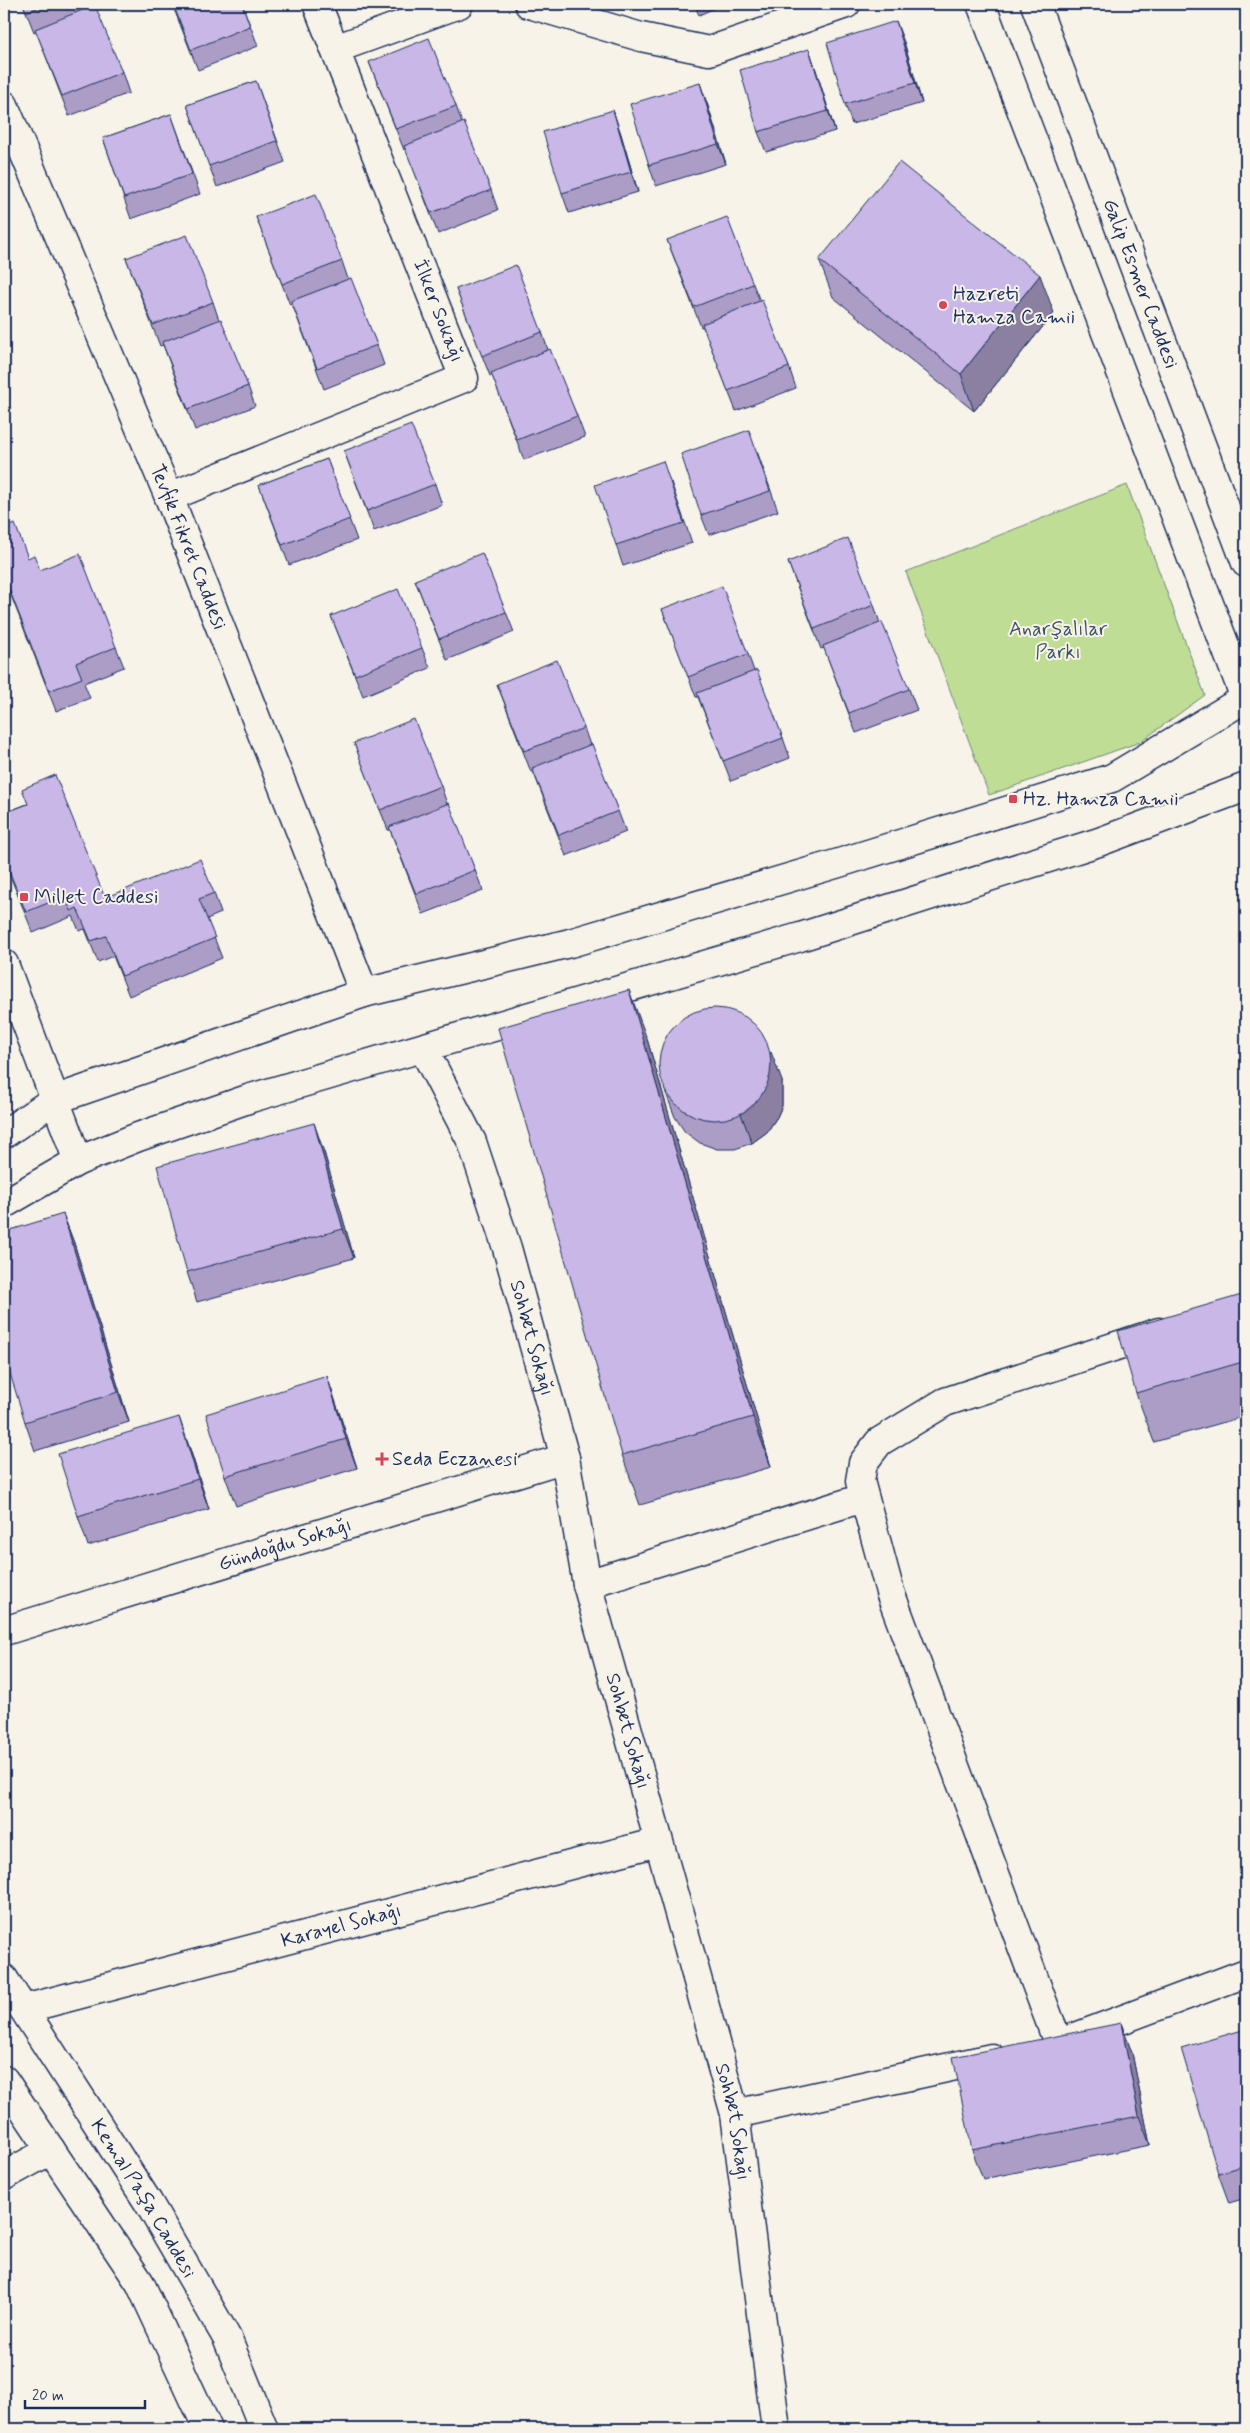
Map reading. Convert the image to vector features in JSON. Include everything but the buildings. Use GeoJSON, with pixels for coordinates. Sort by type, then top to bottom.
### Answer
{"type":"FeatureCollection","features":[{"type":"Feature","properties":{"kind":"street","name":"İlker Sokağı"},"geometry":{"type":"LineString","coordinates":[[169,497],[464,378],[317,4]]}},
{"type":"Feature","properties":{"kind":"street"},"geometry":{"type":"LineString","coordinates":[[335,49],[459,4]]}},
{"type":"Feature","properties":{"kind":"street"},"geometry":{"type":"LineString","coordinates":[[529,4],[641,37],[708,51],[846,4]]}},
{"type":"Feature","properties":{"kind":"street"},"geometry":{"type":"LineString","coordinates":[[4,1134],[54,1100],[364,993],[570,943],[848,860],[1112,778],[1245,698],[981,4]]}},
{"type":"Feature","properties":{"kind":"street","name":"Galip Esmer Caddesi"},"geometry":{"type":"LineString","coordinates":[[1035,4],[1246,563]]}},
{"type":"Feature","properties":{"kind":"street","name":"Tevfik Fikret Caddesi"},"geometry":{"type":"LineString","coordinates":[[4,105],[169,497],[364,993]]}},
{"type":"Feature","properties":{"kind":"street"},"geometry":{"type":"LineString","coordinates":[[4,1204],[78,1160],[251,1098],[809,934],[1099,842],[1246,787]]}},
{"type":"Feature","properties":{"kind":"street"},"geometry":{"type":"LineString","coordinates":[[4,964],[78,1160]]}},
{"type":"Feature","properties":{"kind":"street","name":"Sohbet Sokağı"},"geometry":{"type":"LineString","coordinates":[[423,1048],[472,1142],[507,1248],[565,1458],[587,1584],[735,2114],[776,2429]]}},
{"type":"Feature","properties":{"kind":"street"},"geometry":{"type":"LineString","coordinates":[[1058,2044],[890,1592],[863,1498],[860,1480],[863,1463],[879,1442],[945,1402],[1183,1324]]}},
{"type":"Feature","properties":{"kind":"street","name":"Gündoğdu Sokağı"},"geometry":{"type":"LineString","coordinates":[[4,1631],[565,1458]]}},
{"type":"Feature","properties":{"kind":"street"},"geometry":{"type":"LineString","coordinates":[[587,1584],[863,1498]]}},
{"type":"Feature","properties":{"kind":"street","name":"Karayel Sokağı"},"geometry":{"type":"LineString","coordinates":[[24,2009],[658,1842]]}},
{"type":"Feature","properties":{"kind":"street"},"geometry":{"type":"LineString","coordinates":[[735,2114],[1058,2044],[1246,1973]]}},
{"type":"Feature","properties":{"kind":"street","name":"Kemal Paşa Caddesi"},"geometry":{"type":"LineString","coordinates":[[4,1979],[148,2202],[227,2338],[264,2429]]}},
{"type":"Feature","properties":{"kind":"street"},"geometry":{"type":"LineString","coordinates":[[4,2080],[140,2283],[208,2429]]}},
{"type":"Feature","properties":{"kind":"street"},"geometry":{"type":"LineString","coordinates":[[4,2176],[51,2150]]}},
{"type":"Feature","properties":{"kind":"green space","name":"Anarşalılar Parkı"},"geometry":{"type":"Polygon","coordinates":[[[1127,485],[1205,695],[1140,742],[989,795],[906,572],[1127,485]]]}},
{"type":"Feature","properties":{"kind":"place","name":"Hazreti Hamza Camii"},"geometry":{"type":"Point","coordinates":[943,305]}},
{"type":"Feature","properties":{"kind":"place","name":"Hz. Hamza Camii"},"geometry":{"type":"Point","coordinates":[1013,799]}},
{"type":"Feature","properties":{"kind":"place","name":"Millet Caddesi"},"geometry":{"type":"Point","coordinates":[24,897]}},
{"type":"Feature","properties":{"kind":"place","name":"Seda Eczanesi"},"geometry":{"type":"Point","coordinates":[382,1459]}}]}
